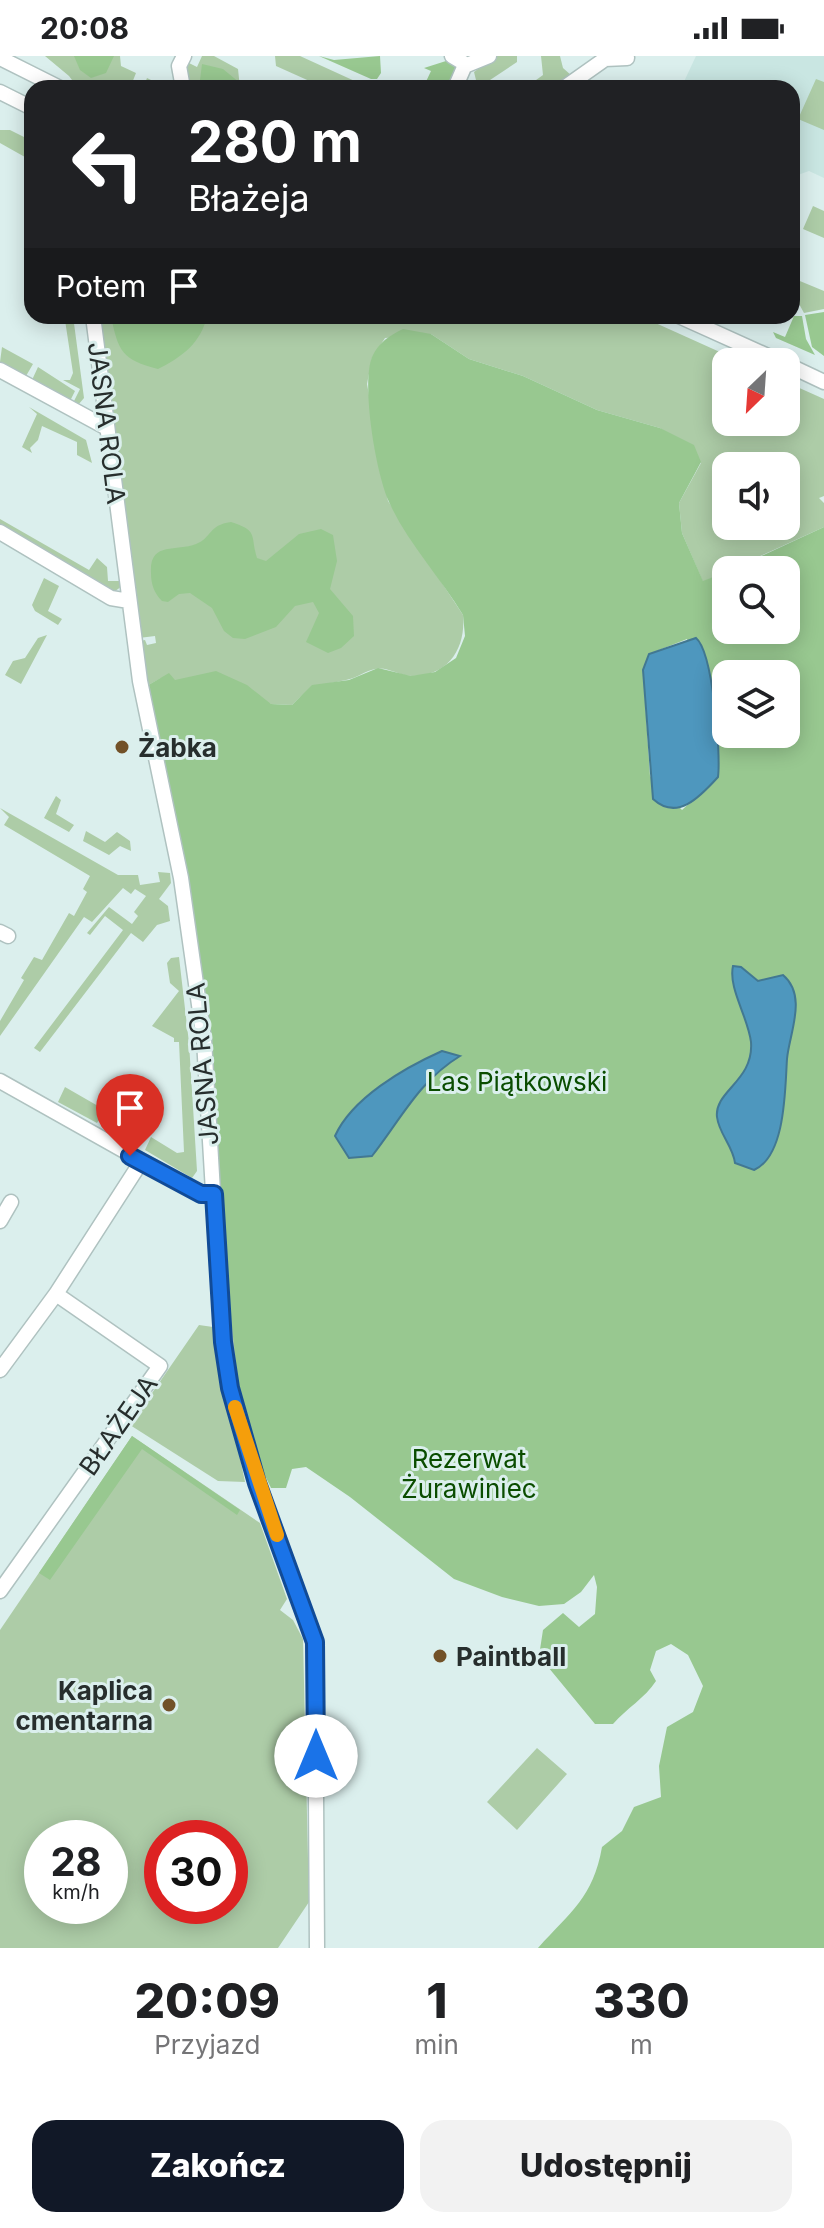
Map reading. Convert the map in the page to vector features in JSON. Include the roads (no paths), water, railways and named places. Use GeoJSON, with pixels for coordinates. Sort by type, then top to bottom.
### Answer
{"type":"FeatureCollection","features":[{"type":"Feature","properties":{"kind":"street"},"geometry":{"type":"LineString","coordinates":[[182,80],[179,66],[184,56]]}},
{"type":"Feature","properties":{"kind":"street"},"geometry":{"type":"LineString","coordinates":[[452,56],[465,65]]}},
{"type":"Feature","properties":{"kind":"street"},"geometry":{"type":"LineString","coordinates":[[458,80],[465,65],[489,56]]}},
{"type":"Feature","properties":{"kind":"street"},"geometry":{"type":"LineString","coordinates":[[575,80],[605,57],[627,58]]}},
{"type":"Feature","properties":{"kind":"street"},"geometry":{"type":"LineString","coordinates":[[0,58],[44,80]]}},
{"type":"Feature","properties":{"kind":"street"},"geometry":{"type":"LineString","coordinates":[[0,92],[24,104]]}},
{"type":"Feature","properties":{"kind":"street","name":"JASNA ROLA"},"geometry":{"type":"LineString","coordinates":[[94,324],[147,719],[181,878],[204,1040],[222,1329],[230,1388],[257,1483],[315,1642],[317,1948]]}},
{"type":"Feature","properties":{"kind":"street"},"geometry":{"type":"LineString","coordinates":[[697,324],[750,348]]}},
{"type":"Feature","properties":{"kind":"street"},"geometry":{"type":"LineString","coordinates":[[0,370],[107,428]]}},
{"type":"Feature","properties":{"kind":"street"},"geometry":{"type":"LineString","coordinates":[[800,371],[824,382]]}},
{"type":"Feature","properties":{"kind":"street"},"geometry":{"type":"LineString","coordinates":[[0,532],[111,598],[129,601]]}},
{"type":"Feature","properties":{"kind":"street"},"geometry":{"type":"LineString","coordinates":[[0,1081],[201,1194],[214,1194]]}},
{"type":"Feature","properties":{"kind":"street"},"geometry":{"type":"LineString","coordinates":[[0,1370],[6,1350],[56,1294],[141,1162]]}},
{"type":"Feature","properties":{"kind":"street"},"geometry":{"type":"LineString","coordinates":[[1,1219],[11,1202]]}},
{"type":"Feature","properties":{"kind":"street","name":"BŁAŻEJA"},"geometry":{"type":"LineString","coordinates":[[1,1588],[160,1366],[56,1294]]}},
{"type":"Feature","properties":{"kind":"water"},"geometry":{"type":"Polygon","coordinates":[[[696,638],[702,647],[711,682],[712,748],[718,748],[718,777],[695,799],[679,807],[671,808],[653,799],[643,670],[649,654],[696,638]]]}},
{"type":"Feature","properties":{"kind":"water"},"geometry":{"type":"Polygon","coordinates":[[[733,966],[741,967],[758,981],[783,975],[790,984],[796,1004],[778,1136],[765,1162],[754,1170],[735,1163],[717,1117],[721,1100],[747,1067],[750,1055],[751,1042],[733,984],[733,966]]]}},
{"type":"Feature","properties":{"kind":"water"},"geometry":{"type":"Polygon","coordinates":[[[442,1051],[460,1056],[422,1089],[372,1156],[349,1158],[335,1136],[354,1109],[396,1075],[442,1051]]]}},
{"type":"Feature","properties":{"kind":"place","name":"Żabka"},"geometry":{"type":"Point","coordinates":[122,747]}},
{"type":"Feature","properties":{"kind":"place","name":"Paintball"},"geometry":{"type":"Point","coordinates":[440,1656]}},
{"type":"Feature","properties":{"kind":"place","name":"Kaplica cmentarna"},"geometry":{"type":"Point","coordinates":[169,1705]}},
{"type":"Feature","properties":{"kind":"park label","name":"Las Piątkowski"},"geometry":{"type":"Point","coordinates":[517,1081]}},
{"type":"Feature","properties":{"kind":"park label","name":"Rezerwat Żurawiniec"},"geometry":{"type":"Point","coordinates":[469,1473]}}]}
